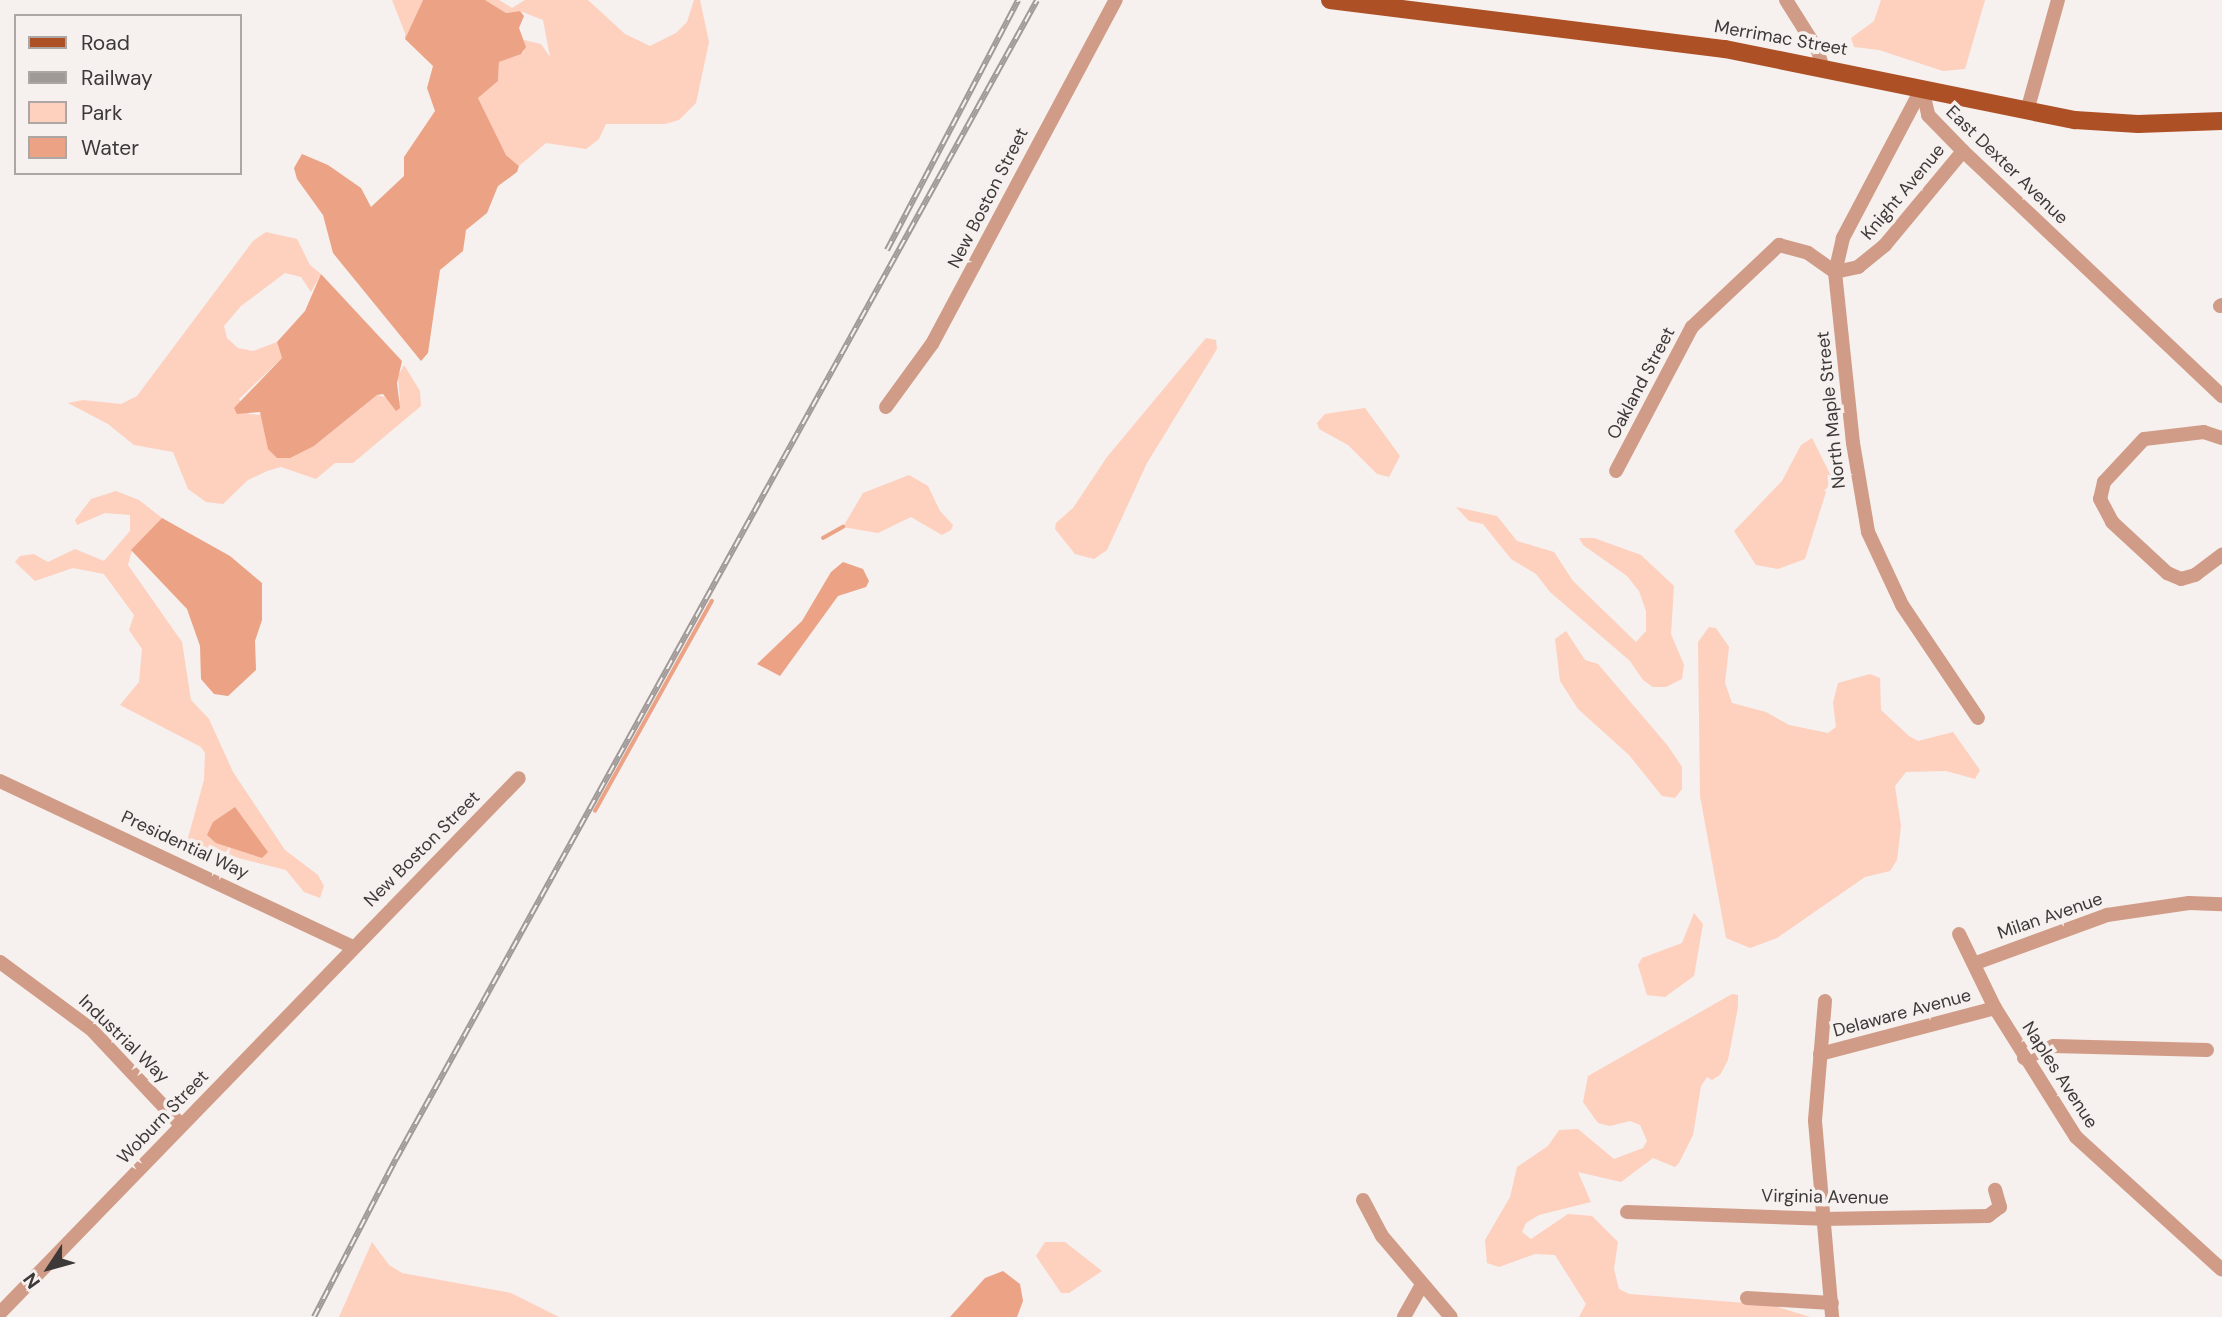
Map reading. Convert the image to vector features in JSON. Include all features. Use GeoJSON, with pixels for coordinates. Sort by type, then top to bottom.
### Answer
{"type":"FeatureCollection","features":[{"type":"Feature","properties":{"kind":"main road","name":"Merrimac Street"},"geometry":{"type":"LineString","coordinates":[[1330,0],[1726,49],[1822,66],[2027,111],[2106,123],[2222,121]]}},
{"type":"Feature","properties":{"kind":"street","name":"New Boston Street"},"geometry":{"type":"LineString","coordinates":[[886,407],[932,344],[1116,0]]}},
{"type":"Feature","properties":{"kind":"street"},"geometry":{"type":"LineString","coordinates":[[1786,0],[1818,51],[1822,66]]}},
{"type":"Feature","properties":{"kind":"street"},"geometry":{"type":"LineString","coordinates":[[2027,111],[2058,0]]}},
{"type":"Feature","properties":{"kind":"street","name":"East Dexter Avenue"},"geometry":{"type":"LineString","coordinates":[[1922,88],[1928,115],[1963,151],[2222,396]]}},
{"type":"Feature","properties":{"kind":"street","name":"North Maple Street"},"geometry":{"type":"LineString","coordinates":[[1922,88],[1856,210],[1841,243],[1835,272],[1853,443],[1868,532],[1902,605],[1978,718]]}},
{"type":"Feature","properties":{"kind":"street","name":"Knight Avenue"},"geometry":{"type":"LineString","coordinates":[[1835,272],[1850,271],[1874,257],[1963,151]]}},
{"type":"Feature","properties":{"kind":"street","name":"Oakland Street"},"geometry":{"type":"LineString","coordinates":[[1616,471],[1692,327],[1779,245],[1808,253],[1835,272]]}},
{"type":"Feature","properties":{"kind":"street"},"geometry":{"type":"LineString","coordinates":[[2222,438],[2204,432],[2144,439],[2104,482],[2100,499],[2112,522],[2166,573],[2181,579],[2195,575],[2222,555]]}},
{"type":"Feature","properties":{"kind":"street","name":"New Boston Street"},"geometry":{"type":"LineString","coordinates":[[352,947],[519,778]]}},
{"type":"Feature","properties":{"kind":"street","name":"Presidential Way"},"geometry":{"type":"LineString","coordinates":[[0,781],[352,947]]}},
{"type":"Feature","properties":{"kind":"street","name":"Milan Avenue"},"geometry":{"type":"LineString","coordinates":[[1976,963],[2106,915],[2189,903],[2222,904]]}},
{"type":"Feature","properties":{"kind":"street","name":"Naples Avenue"},"geometry":{"type":"LineString","coordinates":[[1959,934],[1976,963],[1995,1008],[2024,1058],[2084,1146],[2222,1270]]}},
{"type":"Feature","properties":{"kind":"street","name":"Woburn Street"},"geometry":{"type":"LineString","coordinates":[[0,1313],[352,947]]}},
{"type":"Feature","properties":{"kind":"street","name":"Industrial Way"},"geometry":{"type":"LineString","coordinates":[[0,962],[91,1029],[181,1125]]}},
{"type":"Feature","properties":{"kind":"street"},"geometry":{"type":"LineString","coordinates":[[1748,1298],[1832,1310],[1815,1121],[1825,1001]]}},
{"type":"Feature","properties":{"kind":"street","name":"Delaware Avenue"},"geometry":{"type":"LineString","coordinates":[[1820,1054],[1995,1008]]}},
{"type":"Feature","properties":{"kind":"street"},"geometry":{"type":"LineString","coordinates":[[2024,1058],[2053,1046],[2207,1050]]}},
{"type":"Feature","properties":{"kind":"street","name":"Virginia Avenue"},"geometry":{"type":"LineString","coordinates":[[1627,1212],[1823,1219],[1988,1216],[2000,1207],[1995,1190]]}},
{"type":"Feature","properties":{"kind":"street"},"geometry":{"type":"LineString","coordinates":[[1363,1200],[1382,1236],[1451,1317]]}},
{"type":"Feature","properties":{"kind":"street"},"geometry":{"type":"LineString","coordinates":[[1405,1317],[1422,1285]]}},
{"type":"Feature","properties":{"kind":"green space"},"geometry":{"type":"Polygon","coordinates":[[[392,0],[423,0],[405,39],[405,33],[392,0]]]}},
{"type":"Feature","properties":{"kind":"green space"},"geometry":{"type":"Polygon","coordinates":[[[485,0],[499,0],[512,8],[525,0],[588,0],[625,34],[650,46],[676,33],[687,22],[694,0],[700,0],[709,42],[696,103],[679,120],[665,124],[606,124],[599,139],[586,149],[546,143],[519,166],[506,155],[478,98],[498,81],[499,62],[524,52],[524,40],[541,44],[550,57],[543,20],[520,11],[506,13],[485,0]]]}},
{"type":"Feature","properties":{"kind":"green space"},"geometry":{"type":"Polygon","coordinates":[[[1881,0],[1985,0],[1965,69],[1943,71],[1879,50],[1854,47],[1851,38],[1874,21],[1881,0]]]}},
{"type":"Feature","properties":{"kind":"green space"},"geometry":{"type":"Polygon","coordinates":[[[266,232],[297,239],[310,265],[321,274],[311,292],[301,277],[285,273],[241,306],[224,326],[227,338],[238,348],[253,351],[277,342],[282,358],[239,399],[249,414],[262,415],[266,438],[314,446],[377,395],[400,401],[398,376],[404,365],[420,391],[421,406],[353,463],[335,463],[316,479],[281,467],[248,480],[223,504],[206,502],[188,489],[173,452],[134,445],[108,424],[68,403],[83,400],[121,404],[137,396],[253,241],[266,232]]]}},
{"type":"Feature","properties":{"kind":"green space"},"geometry":{"type":"Polygon","coordinates":[[[1206,338],[1216,340],[1217,349],[1147,463],[1107,550],[1094,559],[1075,554],[1055,529],[1056,523],[1073,508],[1107,457],[1206,338]]]}},
{"type":"Feature","properties":{"kind":"green space"},"geometry":{"type":"Polygon","coordinates":[[[1365,408],[1400,456],[1389,477],[1377,474],[1348,445],[1319,429],[1317,423],[1325,414],[1365,408]]]}},
{"type":"Feature","properties":{"kind":"green space"},"geometry":{"type":"Polygon","coordinates":[[[1812,438],[1831,476],[1805,559],[1778,569],[1756,565],[1734,531],[1782,481],[1801,445],[1812,438]]]}},
{"type":"Feature","properties":{"kind":"green space"},"geometry":{"type":"Polygon","coordinates":[[[909,475],[928,486],[940,511],[953,525],[951,530],[942,535],[911,517],[878,533],[843,527],[863,493],[909,475]]]}},
{"type":"Feature","properties":{"kind":"green space"},"geometry":{"type":"Polygon","coordinates":[[[116,491],[139,500],[162,518],[132,550],[128,565],[182,642],[191,700],[209,719],[233,772],[285,850],[318,875],[324,886],[320,898],[304,892],[286,870],[199,848],[188,838],[204,780],[205,753],[201,747],[120,705],[139,682],[142,649],[129,630],[134,615],[104,574],[73,568],[35,581],[15,562],[20,556],[34,554],[48,562],[75,549],[104,561],[130,531],[130,515],[105,513],[77,525],[75,520],[91,499],[116,491]]]}},
{"type":"Feature","properties":{"kind":"green space"},"geometry":{"type":"Polygon","coordinates":[[[1456,507],[1497,516],[1517,541],[1554,552],[1573,581],[1636,642],[1646,631],[1646,611],[1639,591],[1627,576],[1583,545],[1579,538],[1594,538],[1641,555],[1674,586],[1671,634],[1684,665],[1682,679],[1666,687],[1653,687],[1643,680],[1630,661],[1550,592],[1536,574],[1511,559],[1483,524],[1469,521],[1456,507]]]}},
{"type":"Feature","properties":{"kind":"green space"},"geometry":{"type":"Polygon","coordinates":[[[1709,627],[1716,628],[1729,647],[1725,683],[1732,703],[1766,712],[1789,725],[1828,733],[1836,727],[1833,703],[1838,683],[1870,674],[1880,678],[1881,710],[1909,736],[1918,741],[1953,732],[1980,770],[1975,779],[1946,771],[1906,772],[1895,786],[1901,826],[1897,860],[1890,871],[1865,877],[1777,938],[1750,948],[1726,938],[1700,796],[1698,642],[1709,627]]]}},
{"type":"Feature","properties":{"kind":"green space"},"geometry":{"type":"Polygon","coordinates":[[[1566,631],[1585,660],[1598,664],[1668,746],[1682,767],[1682,789],[1675,798],[1662,796],[1629,755],[1578,709],[1560,681],[1555,639],[1566,631]]]}},
{"type":"Feature","properties":{"kind":"green space"},"geometry":{"type":"Polygon","coordinates":[[[1694,913],[1703,924],[1694,976],[1665,997],[1647,995],[1638,965],[1642,958],[1682,943],[1694,913]]]}},
{"type":"Feature","properties":{"kind":"green space"},"geometry":{"type":"Polygon","coordinates":[[[1732,994],[1738,995],[1738,1007],[1728,1060],[1720,1075],[1712,1080],[1707,1077],[1701,1086],[1693,1135],[1679,1163],[1675,1167],[1653,1158],[1621,1182],[1578,1172],[1591,1202],[1539,1215],[1526,1223],[1522,1232],[1531,1239],[1568,1214],[1592,1216],[1618,1242],[1614,1269],[1619,1289],[1629,1294],[1772,1305],[1810,1317],[1579,1317],[1586,1304],[1555,1255],[1535,1254],[1499,1267],[1487,1263],[1485,1240],[1510,1197],[1517,1167],[1548,1146],[1559,1130],[1578,1129],[1614,1159],[1643,1148],[1647,1141],[1640,1125],[1630,1121],[1610,1126],[1598,1123],[1583,1102],[1588,1076],[1732,994]]]}},
{"type":"Feature","properties":{"kind":"green space"},"geometry":{"type":"Polygon","coordinates":[[[372,1242],[389,1265],[402,1273],[511,1293],[559,1317],[339,1317],[372,1242]]]}},
{"type":"Feature","properties":{"kind":"green space"},"geometry":{"type":"Polygon","coordinates":[[[1045,1242],[1065,1242],[1102,1271],[1069,1293],[1061,1293],[1036,1256],[1045,1242]]]}},
{"type":"Feature","properties":{"kind":"water"},"geometry":{"type":"Polygon","coordinates":[[[423,0],[485,0],[506,13],[520,11],[524,16],[519,28],[526,47],[521,54],[499,62],[498,81],[478,98],[506,155],[519,166],[517,172],[498,186],[487,213],[466,230],[463,251],[440,270],[428,353],[421,361],[333,253],[323,215],[297,179],[294,168],[302,154],[328,165],[361,188],[371,207],[404,176],[404,157],[435,111],[427,88],[433,66],[405,39],[423,0]]]}},
{"type":"Feature","properties":{"kind":"water"},"geometry":{"type":"Polygon","coordinates":[[[321,274],[402,361],[397,383],[400,408],[396,411],[383,394],[377,395],[314,446],[290,458],[277,458],[268,449],[260,412],[237,414],[234,408],[282,358],[277,342],[305,311],[321,274]]]}},
{"type":"Feature","properties":{"kind":"water"},"geometry":{"type":"Polygon","coordinates":[[[162,518],[230,556],[262,583],[262,620],[255,641],[256,670],[228,696],[214,694],[201,679],[200,646],[187,609],[131,550],[162,518]]]}},
{"type":"Feature","properties":{"kind":"water"},"geometry":{"type":"Polygon","coordinates":[[[843,562],[863,569],[869,581],[866,587],[838,596],[780,676],[757,664],[802,621],[831,572],[843,562]]]}},
{"type":"Feature","properties":{"kind":"water"},"geometry":{"type":"Polygon","coordinates":[[[235,807],[268,852],[262,858],[216,843],[207,835],[213,822],[235,807]]]}},
{"type":"Feature","properties":{"kind":"water"},"geometry":{"type":"Polygon","coordinates":[[[1003,1271],[1020,1284],[1023,1301],[1017,1317],[950,1317],[985,1278],[1003,1271]]]}},
{"type":"Feature","properties":{"kind":"waterway"},"geometry":{"type":"LineString","coordinates":[[823,538],[843,527]]}},
{"type":"Feature","properties":{"kind":"waterway"},"geometry":{"type":"LineString","coordinates":[[595,811],[712,601]]}},
{"type":"Feature","properties":{"kind":"railway"},"geometry":{"type":"LineString","coordinates":[[887,250],[1018,0]]}},
{"type":"Feature","properties":{"kind":"railway"},"geometry":{"type":"LineString","coordinates":[[314,1317],[396,1159],[1037,0]]}}]}
